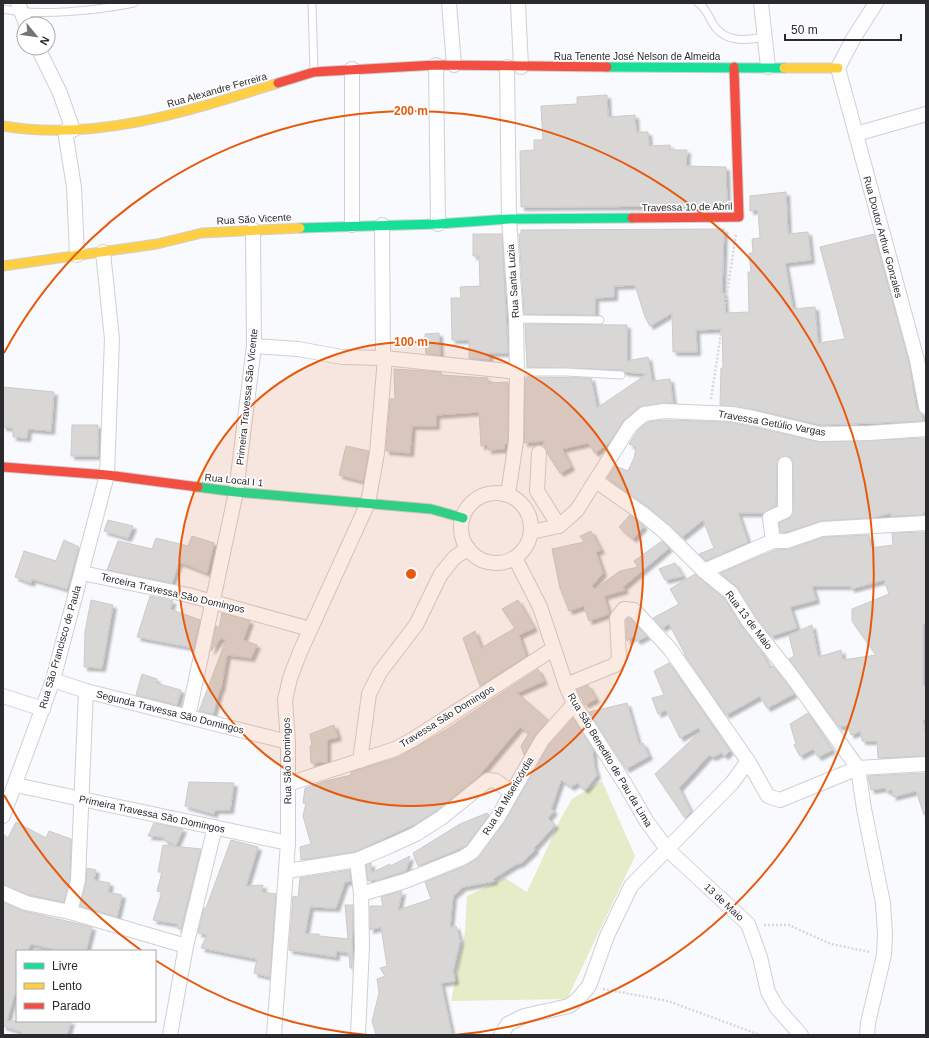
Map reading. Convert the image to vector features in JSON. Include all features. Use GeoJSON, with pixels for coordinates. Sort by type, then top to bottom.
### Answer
{"type":"FeatureCollection","features":[{"type":"Feature","properties":{"kind":"street"},"geometry":{"type":"LineString","coordinates":[[448,3],[454,66]]}},
{"type":"Feature","properties":{"kind":"street","name":"Rua Santa Luzia"},"geometry":{"type":"LineString","coordinates":[[508,494],[516,441],[516,319],[509,219],[514,67],[518,3]]}},
{"type":"Feature","properties":{"kind":"street"},"geometry":{"type":"LineString","coordinates":[[761,3],[768,67]]}},
{"type":"Feature","properties":{"kind":"street"},"geometry":{"type":"LineString","coordinates":[[838,68],[853,39],[876,3]]}},
{"type":"Feature","properties":{"kind":"street"},"geometry":{"type":"LineString","coordinates":[[42,56],[60,93],[69,130],[74,187],[77,255]]}},
{"type":"Feature","properties":{"kind":"street","name":"Rua Alexandre Ferreira"},"geometry":{"type":"LineString","coordinates":[[3,126],[27,130],[69,130],[114,127],[182,112],[314,72],[436,66]]}},
{"type":"Feature","properties":{"kind":"street"},"geometry":{"type":"LineString","coordinates":[[436,66],[438,224]]}},
{"type":"Feature","properties":{"kind":"street","name":"Rua Tenente José Nelson de Almeida"},"geometry":{"type":"LineString","coordinates":[[436,66],[838,68]]}},
{"type":"Feature","properties":{"kind":"street","name":"Travessa 10 de Abril"},"geometry":{"type":"LineString","coordinates":[[509,219],[738,217],[734,68]]}},
{"type":"Feature","properties":{"kind":"street","name":"Rua Doutor Arthur Gonzales"},"geometry":{"type":"LineString","coordinates":[[838,68],[921,358],[926,407]]}},
{"type":"Feature","properties":{"kind":"street"},"geometry":{"type":"LineString","coordinates":[[352,69],[352,225]]}},
{"type":"Feature","properties":{"kind":"street"},"geometry":{"type":"LineString","coordinates":[[856,134],[926,114]]}},
{"type":"Feature","properties":{"kind":"street","name":"Rua São Vicente"},"geometry":{"type":"LineString","coordinates":[[3,266],[157,244],[202,233],[352,225],[438,224],[509,219]]}},
{"type":"Feature","properties":{"kind":"street"},"geometry":{"type":"LineString","coordinates":[[382,225],[384,358]]}},
{"type":"Feature","properties":{"kind":"street","name":"Primeira Travessa São Vicente"},"geometry":{"type":"LineString","coordinates":[[188,717],[236,492],[254,346],[253,230]]}},
{"type":"Feature","properties":{"kind":"street","name":"Rua São Francisco de Paula"},"geometry":{"type":"LineString","coordinates":[[3,816],[16,785],[53,680],[108,475],[112,339],[102,252]]}},
{"type":"Feature","properties":{"kind":"street"},"geometry":{"type":"LineString","coordinates":[[254,346],[298,349],[342,357],[384,358],[517,372]]}},
{"type":"Feature","properties":{"kind":"street","name":"Rua São Domingos"},"geometry":{"type":"LineString","coordinates":[[274,1035],[287,872],[288,742],[286,700],[290,678],[310,629],[368,503],[377,453],[384,358]]}},
{"type":"Feature","properties":{"kind":"street","name":"Travessa Getúlio Vargas"},"geometry":{"type":"LineString","coordinates":[[531,532],[559,526],[577,510],[630,426],[644,414],[664,411],[709,412],[754,418],[820,434],[869,433],[926,429]]}},
{"type":"Feature","properties":{"kind":"street"},"geometry":{"type":"LineString","coordinates":[[539,453],[537,491],[559,526]]}},
{"type":"Feature","properties":{"kind":"street"},"geometry":{"type":"LineString","coordinates":[[773,541],[770,518],[785,511],[785,464]]}},
{"type":"Feature","properties":{"kind":"street","name":"Rua Local I 1"},"geometry":{"type":"LineString","coordinates":[[3,467],[108,475],[236,492],[368,503],[431,510],[463,518]]}},
{"type":"Feature","properties":{"kind":"street","name":"Rua 13 de Maio"},"geometry":{"type":"LineString","coordinates":[[596,481],[659,528],[704,571],[731,593],[749,622],[791,675],[858,768],[864,809],[883,903],[884,955],[868,1022],[867,1035]]}},
{"type":"Feature","properties":{"kind":"street"},"geometry":{"type":"LineString","coordinates":[[493,492],[508,494],[522,503],[528,512],[531,522],[531,532],[528,542],[523,551],[514,558],[505,562],[494,563],[484,561],[475,556],[463,539],[461,528],[463,518],[467,508],[474,500],[483,495],[493,492]]}},
{"type":"Feature","properties":{"kind":"street"},"geometry":{"type":"LineString","coordinates":[[704,571],[773,541],[787,541],[822,529],[926,523]]}},
{"type":"Feature","properties":{"kind":"street"},"geometry":{"type":"LineString","coordinates":[[360,761],[369,694],[380,672],[416,625],[441,574],[454,558],[468,548]]}},
{"type":"Feature","properties":{"kind":"street","name":"Rua São Benedito de Pau da Lima"},"geometry":{"type":"LineString","coordinates":[[514,558],[540,607],[566,685],[574,704],[625,784],[647,822],[667,849]]}},
{"type":"Feature","properties":{"kind":"street","name":"Terceira Travessa São Domingos"},"geometry":{"type":"LineString","coordinates":[[82,573],[212,601],[310,629]]}},
{"type":"Feature","properties":{"kind":"street"},"geometry":{"type":"LineString","coordinates":[[566,685],[615,665],[620,659],[617,618],[624,609],[634,610],[670,649],[748,760],[768,796],[780,800],[858,768],[926,764]]}},
{"type":"Feature","properties":{"kind":"street","name":"Travessa São Domingos"},"geometry":{"type":"LineString","coordinates":[[288,784],[395,749],[412,740],[554,649]]}},
{"type":"Feature","properties":{"kind":"street","name":"Segunda Travessa São Domingos"},"geometry":{"type":"LineString","coordinates":[[53,680],[86,691],[288,742]]}},
{"type":"Feature","properties":{"kind":"street"},"geometry":{"type":"LineString","coordinates":[[70,912],[78,880],[86,691]]}},
{"type":"Feature","properties":{"kind":"street"},"geometry":{"type":"LineString","coordinates":[[3,696],[43,709]]}},
{"type":"Feature","properties":{"kind":"street","name":"Rua da Misericórdia"},"geometry":{"type":"LineString","coordinates":[[361,894],[405,880],[462,858],[472,852],[482,840],[542,740],[574,704]]}},
{"type":"Feature","properties":{"kind":"street"},"geometry":{"type":"LineString","coordinates":[[501,1035],[508,1024],[524,1016],[569,1006],[577,1000],[589,986],[607,936],[631,886],[732,783],[748,760]]}},
{"type":"Feature","properties":{"kind":"street"},"geometry":{"type":"LineString","coordinates":[[287,872],[357,860],[416,834],[434,822],[483,782],[488,780],[496,781],[511,792]]}},
{"type":"Feature","properties":{"kind":"street","name":"Primeira Travessa São Domingos"},"geometry":{"type":"LineString","coordinates":[[16,785],[288,843]]}},
{"type":"Feature","properties":{"kind":"street"},"geometry":{"type":"LineString","coordinates":[[170,1035],[186,946],[215,827]]}},
{"type":"Feature","properties":{"kind":"street","name":"13 de Maio"},"geometry":{"type":"LineString","coordinates":[[667,849],[748,924]]}},
{"type":"Feature","properties":{"kind":"street"},"geometry":{"type":"LineString","coordinates":[[357,860],[361,894],[362,946],[358,1035]]}},
{"type":"Feature","properties":{"kind":"street"},"geometry":{"type":"LineString","coordinates":[[3,893],[26,903],[70,912],[186,946]]}},
{"type":"Feature","properties":{"kind":"street"},"geometry":{"type":"LineString","coordinates":[[748,924],[760,957],[768,992],[777,1008],[801,1035]]}},
{"type":"Feature","properties":{"kind":"lane"},"geometry":{"type":"LineString","coordinates":[[3,9],[21,13],[113,7],[134,3]]}},
{"type":"Feature","properties":{"kind":"lane"},"geometry":{"type":"LineString","coordinates":[[312,3],[314,72]]}},
{"type":"Feature","properties":{"kind":"lane"},"geometry":{"type":"LineString","coordinates":[[698,3],[710,16],[715,28],[727,37],[739,40],[765,37]]}},
{"type":"Feature","properties":{"kind":"lane"},"geometry":{"type":"LineString","coordinates":[[516,319],[600,320]]}},
{"type":"Feature","properties":{"kind":"lane"},"geometry":{"type":"LineString","coordinates":[[517,372],[566,372],[621,376]]}},
{"type":"Feature","properties":{"kind":"path"},"geometry":{"type":"LineString","coordinates":[[709,412],[738,217]]}},
{"type":"Feature","properties":{"kind":"path","name":"13 de Maio"},"geometry":{"type":"LineString","coordinates":[[748,924],[789,925],[831,944],[884,955]]}},
{"type":"Feature","properties":{"kind":"path"},"geometry":{"type":"LineString","coordinates":[[589,986],[668,1001],[760,1035]]}},
{"type":"Feature","properties":{"kind":"green space"},"geometry":{"type":"Polygon","coordinates":[[[602,781],[635,856],[567,999],[451,1001],[465,933],[467,896],[505,878],[527,892],[561,818],[572,799],[602,781]]]}},
{"type":"Feature","properties":{"kind":"building"},"geometry":{"type":"Polygon","coordinates":[[[607,95],[608,117],[635,115],[636,132],[648,132],[649,146],[670,145],[670,150],[687,150],[686,166],[726,167],[727,206],[521,207],[520,151],[534,150],[534,140],[543,140],[541,106],[577,104],[577,97],[607,95]]]}},
{"type":"Feature","properties":{"kind":"building"},"geometry":{"type":"Polygon","coordinates":[[[786,192],[788,234],[808,232],[811,260],[785,263],[793,309],[815,307],[818,343],[845,339],[820,247],[874,234],[909,362],[916,406],[922,414],[923,421],[821,425],[756,410],[720,405],[721,368],[723,368],[722,329],[696,330],[697,352],[673,352],[672,313],[650,326],[645,317],[635,285],[614,286],[614,297],[595,298],[595,315],[524,314],[519,234],[521,234],[521,230],[724,229],[722,293],[724,293],[725,313],[749,312],[748,272],[751,272],[749,253],[753,253],[752,239],[760,238],[758,210],[750,211],[750,196],[786,192]]]}},
{"type":"Feature","properties":{"kind":"building"},"geometry":{"type":"Polygon","coordinates":[[[473,234],[502,234],[508,353],[489,353],[489,360],[469,358],[469,340],[452,340],[451,298],[461,298],[460,287],[480,286],[479,256],[473,256],[473,234]]]}},
{"type":"Feature","properties":{"kind":"building"},"geometry":{"type":"Polygon","coordinates":[[[525,324],[627,325],[627,361],[648,357],[652,381],[670,379],[673,403],[639,407],[623,421],[610,442],[595,453],[588,443],[562,449],[571,467],[560,473],[547,453],[543,441],[524,443],[525,379],[528,377],[591,378],[597,408],[647,374],[625,372],[621,370],[527,367],[525,324]]]}},
{"type":"Feature","properties":{"kind":"building"},"geometry":{"type":"Polygon","coordinates":[[[439,333],[440,355],[426,354],[425,334],[439,333]]]}},
{"type":"Feature","properties":{"kind":"building"},"geometry":{"type":"Polygon","coordinates":[[[394,369],[441,372],[441,375],[488,378],[488,383],[508,382],[508,440],[507,444],[504,445],[504,449],[488,450],[488,445],[481,446],[479,412],[436,415],[436,426],[412,426],[410,453],[386,451],[390,399],[395,399],[394,369]]]}},
{"type":"Feature","properties":{"kind":"building"},"geometry":{"type":"Polygon","coordinates":[[[3,387],[54,392],[51,431],[28,429],[27,438],[13,437],[13,428],[3,427],[3,387]]]}},
{"type":"Feature","properties":{"kind":"building"},"geometry":{"type":"Polygon","coordinates":[[[664,420],[731,422],[820,442],[926,438],[926,512],[923,513],[924,515],[891,516],[891,513],[871,518],[822,521],[786,532],[780,532],[779,523],[789,518],[794,511],[793,464],[790,457],[785,456],[778,459],[777,464],[776,506],[763,513],[738,513],[748,542],[706,561],[699,554],[714,548],[703,520],[682,537],[648,507],[607,478],[615,466],[628,471],[634,458],[636,447],[629,444],[639,429],[648,422],[664,420]]]}},
{"type":"Feature","properties":{"kind":"building"},"geometry":{"type":"Polygon","coordinates":[[[72,425],[98,425],[98,456],[71,456],[72,425]]]}},
{"type":"Feature","properties":{"kind":"building"},"geometry":{"type":"Polygon","coordinates":[[[346,446],[369,451],[363,481],[339,475],[346,446]]]}},
{"type":"Feature","properties":{"kind":"building"},"geometry":{"type":"Polygon","coordinates":[[[630,515],[644,526],[633,539],[619,527],[630,515]]]}},
{"type":"Feature","properties":{"kind":"building"},"geometry":{"type":"Polygon","coordinates":[[[108,520],[133,526],[128,538],[104,531],[108,520]]]}},
{"type":"Feature","properties":{"kind":"building"},"geometry":{"type":"Polygon","coordinates":[[[591,531],[601,550],[596,552],[603,573],[592,586],[595,589],[620,571],[638,567],[634,561],[662,541],[669,548],[623,587],[625,590],[604,596],[609,614],[589,621],[584,606],[569,611],[560,588],[552,549],[584,542],[580,536],[591,531]]]}},
{"type":"Feature","properties":{"kind":"building"},"geometry":{"type":"Polygon","coordinates":[[[925,532],[926,623],[923,624],[923,686],[926,686],[926,719],[923,720],[926,737],[926,756],[878,758],[877,741],[862,741],[861,731],[851,735],[848,725],[839,727],[789,659],[794,656],[789,635],[812,625],[818,657],[841,650],[843,660],[876,655],[852,621],[852,609],[889,594],[884,580],[851,589],[851,586],[812,586],[816,600],[790,607],[797,628],[771,636],[756,617],[738,588],[720,573],[775,550],[790,549],[824,537],[869,535],[871,548],[893,545],[892,533],[925,532]]]}},
{"type":"Feature","properties":{"kind":"building"},"geometry":{"type":"Polygon","coordinates":[[[192,536],[214,543],[207,573],[179,562],[172,583],[107,570],[118,541],[152,549],[156,538],[188,546],[192,536]]]}},
{"type":"Feature","properties":{"kind":"building"},"geometry":{"type":"Polygon","coordinates":[[[64,540],[79,547],[67,589],[32,579],[31,583],[15,577],[24,551],[56,561],[64,540]]]}},
{"type":"Feature","properties":{"kind":"building"},"geometry":{"type":"Polygon","coordinates":[[[675,563],[683,576],[665,580],[659,569],[675,563]]]}},
{"type":"Feature","properties":{"kind":"building"},"geometry":{"type":"Polygon","coordinates":[[[695,574],[725,599],[742,627],[761,651],[770,668],[773,666],[794,694],[767,708],[760,696],[726,715],[684,654],[669,624],[662,628],[653,618],[679,604],[670,589],[695,574]]]}},
{"type":"Feature","properties":{"kind":"building"},"geometry":{"type":"Polygon","coordinates":[[[150,596],[173,601],[170,609],[200,620],[194,648],[137,637],[150,596]]]}},
{"type":"Feature","properties":{"kind":"building"},"geometry":{"type":"Polygon","coordinates":[[[91,600],[113,605],[102,668],[84,667],[85,632],[91,600]]]}},
{"type":"Feature","properties":{"kind":"building"},"geometry":{"type":"Polygon","coordinates":[[[518,600],[534,628],[519,635],[526,656],[480,686],[463,638],[475,631],[481,648],[515,628],[502,609],[518,600]]]}},
{"type":"Feature","properties":{"kind":"building"},"geometry":{"type":"Polygon","coordinates":[[[222,613],[250,621],[243,640],[257,645],[251,658],[227,655],[221,689],[213,714],[199,711],[226,640],[221,638],[211,651],[216,626],[219,628],[222,613]]]}},
{"type":"Feature","properties":{"kind":"building"},"geometry":{"type":"Polygon","coordinates":[[[630,618],[647,636],[637,641],[634,636],[627,641],[626,621],[630,618]]]}},
{"type":"Feature","properties":{"kind":"building"},"geometry":{"type":"Polygon","coordinates":[[[669,663],[730,751],[725,756],[721,753],[713,757],[709,755],[679,788],[691,812],[685,818],[655,774],[701,731],[698,728],[680,738],[666,710],[658,714],[652,698],[664,695],[654,671],[669,663]]]}},
{"type":"Feature","properties":{"kind":"building"},"geometry":{"type":"Polygon","coordinates":[[[538,669],[544,681],[517,693],[548,720],[535,736],[524,755],[521,746],[529,733],[520,727],[477,778],[436,811],[417,823],[355,852],[301,860],[300,847],[311,844],[303,816],[306,803],[303,803],[305,788],[351,775],[351,772],[399,757],[447,729],[538,669]]]}},
{"type":"Feature","properties":{"kind":"building"},"geometry":{"type":"Polygon","coordinates":[[[142,674],[157,679],[156,683],[181,690],[177,705],[136,695],[142,674]]]}},
{"type":"Feature","properties":{"kind":"building"},"geometry":{"type":"Polygon","coordinates":[[[588,685],[596,699],[585,705],[577,690],[588,685]]]}},
{"type":"Feature","properties":{"kind":"building"},"geometry":{"type":"Polygon","coordinates":[[[627,703],[639,745],[643,743],[649,756],[626,769],[589,712],[627,703]]]}},
{"type":"Feature","properties":{"kind":"building"},"geometry":{"type":"Polygon","coordinates":[[[808,713],[832,750],[818,757],[813,749],[800,756],[794,745],[796,744],[790,724],[808,713]]]}},
{"type":"Feature","properties":{"kind":"building"},"geometry":{"type":"Polygon","coordinates":[[[573,718],[593,749],[594,765],[597,775],[585,790],[577,783],[571,787],[561,780],[551,809],[554,811],[548,818],[555,825],[534,848],[535,850],[521,863],[515,865],[493,879],[494,881],[463,887],[453,896],[450,927],[456,926],[460,941],[453,971],[455,981],[441,983],[452,1035],[376,1035],[372,1021],[379,993],[377,979],[385,976],[380,968],[387,966],[381,927],[370,930],[370,906],[383,906],[381,897],[402,891],[398,910],[431,899],[425,882],[465,866],[479,857],[505,821],[549,745],[573,718]]]}},
{"type":"Feature","properties":{"kind":"building"},"geometry":{"type":"Polygon","coordinates":[[[334,725],[338,737],[327,740],[327,762],[311,763],[310,746],[312,746],[310,734],[334,725]]]}},
{"type":"Feature","properties":{"kind":"building"},"geometry":{"type":"Polygon","coordinates":[[[926,773],[926,814],[924,815],[916,791],[893,797],[892,790],[886,791],[885,788],[871,790],[868,776],[926,773]]]}},
{"type":"Feature","properties":{"kind":"building"},"geometry":{"type":"Polygon","coordinates":[[[189,782],[234,783],[230,810],[215,810],[214,814],[185,806],[189,782]]]}},
{"type":"Feature","properties":{"kind":"building"},"geometry":{"type":"Polygon","coordinates":[[[487,813],[489,815],[466,846],[418,866],[413,853],[460,824],[487,813]]]}},
{"type":"Feature","properties":{"kind":"building"},"geometry":{"type":"Polygon","coordinates":[[[16,822],[46,838],[49,831],[71,839],[70,879],[64,902],[29,895],[3,885],[3,834],[8,838],[16,822]]]}},
{"type":"Feature","properties":{"kind":"building"},"geometry":{"type":"Polygon","coordinates":[[[154,823],[183,829],[176,845],[164,840],[164,837],[148,836],[154,823]]]}},
{"type":"Feature","properties":{"kind":"building"},"geometry":{"type":"Polygon","coordinates":[[[231,840],[258,847],[246,886],[263,885],[262,892],[276,894],[270,977],[254,973],[257,959],[201,948],[207,935],[198,933],[204,908],[206,908],[231,840]]]}},
{"type":"Feature","properties":{"kind":"building"},"geometry":{"type":"Polygon","coordinates":[[[163,845],[201,849],[181,929],[178,929],[178,924],[153,920],[162,892],[157,891],[162,872],[158,872],[163,845]]]}},
{"type":"Feature","properties":{"kind":"building"},"geometry":{"type":"Polygon","coordinates":[[[410,856],[406,871],[377,880],[368,881],[366,865],[371,863],[371,873],[410,856]]]}},
{"type":"Feature","properties":{"kind":"building"},"geometry":{"type":"Polygon","coordinates":[[[87,868],[96,870],[94,880],[110,883],[108,892],[122,895],[117,917],[80,906],[86,882],[87,868]]]}},
{"type":"Feature","properties":{"kind":"building"},"geometry":{"type":"Polygon","coordinates":[[[350,870],[351,881],[345,882],[336,908],[310,907],[305,934],[319,934],[319,936],[348,939],[345,905],[353,905],[352,968],[350,968],[349,953],[336,951],[336,957],[289,950],[293,896],[298,897],[300,878],[350,870]]]}},
{"type":"Feature","properties":{"kind":"building"},"geometry":{"type":"Polygon","coordinates":[[[3,902],[24,911],[92,927],[86,950],[52,950],[31,944],[28,950],[16,950],[16,996],[14,995],[7,1021],[71,1022],[67,1035],[21,1035],[22,1032],[3,1026],[3,902]]]}},
{"type":"Feature","properties":{"kind":"traffic: fast"},"geometry":{"type":"LineString","coordinates":[[607,67],[784,68]]}},
{"type":"Feature","properties":{"kind":"traffic: fast"},"geometry":{"type":"LineString","coordinates":[[300,228],[438,224],[509,219],[632,218]]}},
{"type":"Feature","properties":{"kind":"traffic: fast"},"geometry":{"type":"LineString","coordinates":[[198,487],[236,492],[431,509],[463,518]]}},
{"type":"Feature","properties":{"kind":"traffic: slow"},"geometry":{"type":"LineString","coordinates":[[784,68],[838,68]]}},
{"type":"Feature","properties":{"kind":"traffic: slow"},"geometry":{"type":"LineString","coordinates":[[3,126],[38,130],[73,130],[108,127],[177,113],[278,83]]}},
{"type":"Feature","properties":{"kind":"traffic: slow"},"geometry":{"type":"LineString","coordinates":[[3,266],[157,244],[202,233],[300,228]]}},
{"type":"Feature","properties":{"kind":"traffic: jam"},"geometry":{"type":"LineString","coordinates":[[278,83],[314,72],[436,65],[607,67]]}},
{"type":"Feature","properties":{"kind":"traffic: jam"},"geometry":{"type":"LineString","coordinates":[[632,218],[739,217],[734,67]]}},
{"type":"Feature","properties":{"kind":"traffic: jam"},"geometry":{"type":"LineString","coordinates":[[3,467],[107,475],[198,487]]}}]}
